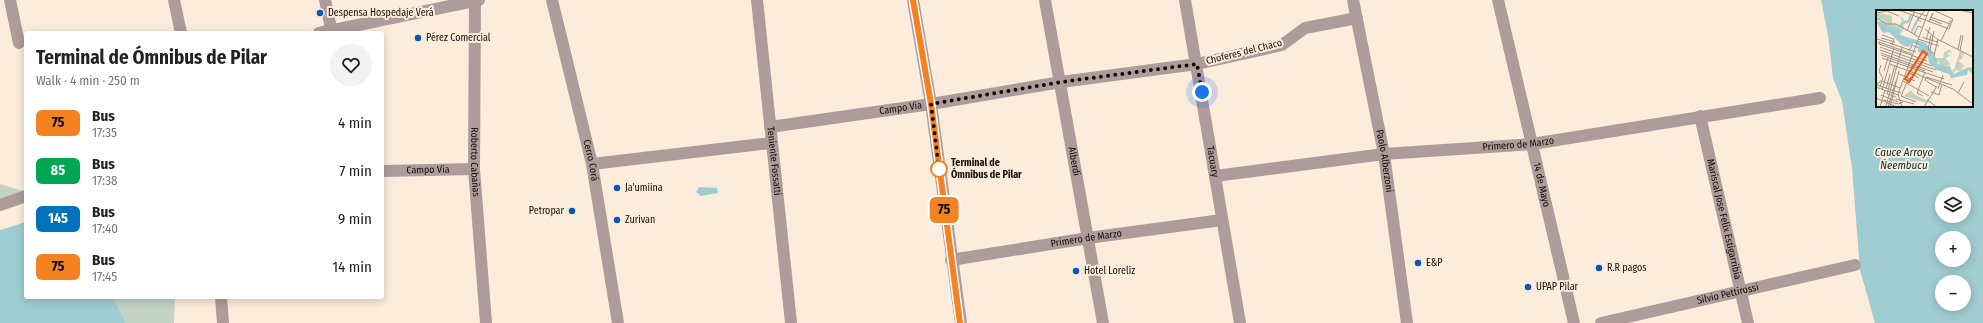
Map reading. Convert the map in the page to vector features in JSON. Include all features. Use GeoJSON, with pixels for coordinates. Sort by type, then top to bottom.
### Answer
{"type":"FeatureCollection","features":[{"type":"Feature","properties":{"kind":"street"},"geometry":{"type":"LineString","coordinates":[[10,0],[19,43]]}},
{"type":"Feature","properties":{"kind":"street"},"geometry":{"type":"LineString","coordinates":[[174,0],[181,31]]}},
{"type":"Feature","properties":{"kind":"street"},"geometry":{"type":"LineString","coordinates":[[325,0],[332,31],[476,0]]}},
{"type":"Feature","properties":{"kind":"street","name":"Roberto Cabañas"},"geometry":{"type":"LineString","coordinates":[[476,0],[474,169],[486,323]]}},
{"type":"Feature","properties":{"kind":"street","name":"Cerro Corá"},"geometry":{"type":"LineString","coordinates":[[552,0],[592,164],[618,323]]}},
{"type":"Feature","properties":{"kind":"street","name":"Teniente Fossatti"},"geometry":{"type":"LineString","coordinates":[[757,0],[791,323]]}},
{"type":"Feature","properties":{"kind":"street"},"geometry":{"type":"LineString","coordinates":[[913,0],[931,104],[960,323]]}},
{"type":"Feature","properties":{"kind":"street","name":"Alberdi"},"geometry":{"type":"LineString","coordinates":[[1045,0],[1061,82],[1103,323]]}},
{"type":"Feature","properties":{"kind":"street","name":"Tacuary"},"geometry":{"type":"LineString","coordinates":[[1185,0],[1240,323]]}},
{"type":"Feature","properties":{"kind":"street","name":"Paolo Alberzoni"},"geometry":{"type":"LineString","coordinates":[[1353,0],[1384,154],[1407,323]]}},
{"type":"Feature","properties":{"kind":"street","name":"14 de Mayo"},"geometry":{"type":"LineString","coordinates":[[1498,0],[1574,323]]}},
{"type":"Feature","properties":{"kind":"street","name":"Choferes del Chaco"},"geometry":{"type":"LineString","coordinates":[[1197,64],[1282,45],[1305,28],[1357,18]]}},
{"type":"Feature","properties":{"kind":"street","name":"Campo Vìa"},"geometry":{"type":"LineString","coordinates":[[770,127],[931,104],[1061,82],[1197,64]]}},
{"type":"Feature","properties":{"kind":"street","name":"Primero de Marzo"},"geometry":{"type":"LineString","coordinates":[[1215,176],[1384,154],[1532,144],[1820,98]]}},
{"type":"Feature","properties":{"kind":"street","name":"Mariscal Jose Felix Estigarribia"},"geometry":{"type":"LineString","coordinates":[[1700,116],[1748,323]]}},
{"type":"Feature","properties":{"kind":"street"},"geometry":{"type":"LineString","coordinates":[[592,164],[772,144]]}},
{"type":"Feature","properties":{"kind":"street","name":"Campo Vìa"},"geometry":{"type":"LineString","coordinates":[[384,171],[474,169]]}},
{"type":"Feature","properties":{"kind":"street"},"geometry":{"type":"LineString","coordinates":[[0,205],[24,197]]}},
{"type":"Feature","properties":{"kind":"street","name":"Primero de Marzo"},"geometry":{"type":"LineString","coordinates":[[951,260],[1088,238],[1222,220]]}},
{"type":"Feature","properties":{"kind":"street","name":"Silvio Pettirossi"},"geometry":{"type":"LineString","coordinates":[[1601,323],[1855,265]]}},
{"type":"Feature","properties":{"kind":"street"},"geometry":{"type":"LineString","coordinates":[[221,299],[223,323]]}},
{"type":"Feature","properties":{"kind":"green space"},"geometry":{"type":"Polygon","coordinates":[[[0,184],[24,191],[24,193],[0,203],[0,184]]]}},
{"type":"Feature","properties":{"kind":"green space"},"geometry":{"type":"Polygon","coordinates":[[[114,299],[175,299],[174,323],[126,323],[114,299]]]}},
{"type":"Feature","properties":{"kind":"water","name":"Cauce Arroyo Ñeembucu"},"geometry":{"type":"Polygon","coordinates":[[[1821,0],[1983,0],[1983,323],[1875,323],[1860,270],[1852,168],[1842,101],[1833,78],[1828,35],[1821,0]]]}},
{"type":"Feature","properties":{"kind":"water"},"geometry":{"type":"Polygon","coordinates":[[[699,187],[717,188],[718,193],[701,196],[696,192],[699,187]]]}},
{"type":"Feature","properties":{"kind":"water"},"geometry":{"type":"Polygon","coordinates":[[[24,223],[24,299],[114,299],[126,323],[0,323],[0,230],[24,223]]]}},
{"type":"Feature","properties":{"kind":"bus line","name":"75"},"geometry":{"type":"LineString","coordinates":[[913,0],[931,104],[960,323]]}},
{"type":"Feature","properties":{"kind":"place","name":"Despensa Hospedaje Verá"},"geometry":{"type":"Point","coordinates":[320,13]}},
{"type":"Feature","properties":{"kind":"place","name":"Pérez Comercial"},"geometry":{"type":"Point","coordinates":[418,38]}},
{"type":"Feature","properties":{"kind":"place","name":"Terminal de Ómnibus de Pilar"},"geometry":{"type":"Point","coordinates":[939,169]}},
{"type":"Feature","properties":{"kind":"place","name":"Ja'umiina"},"geometry":{"type":"Point","coordinates":[617,188]}},
{"type":"Feature","properties":{"kind":"place","name":"Petropar"},"geometry":{"type":"Point","coordinates":[572,211]}},
{"type":"Feature","properties":{"kind":"place","name":"Zurivan"},"geometry":{"type":"Point","coordinates":[617,220]}},
{"type":"Feature","properties":{"kind":"place","name":"E&P"},"geometry":{"type":"Point","coordinates":[1418,263]}},
{"type":"Feature","properties":{"kind":"place","name":"R.R pagos"},"geometry":{"type":"Point","coordinates":[1599,268]}},
{"type":"Feature","properties":{"kind":"place","name":"Hotel Loreliz"},"geometry":{"type":"Point","coordinates":[1076,271]}},
{"type":"Feature","properties":{"kind":"place","name":"UPAP Pilar"},"geometry":{"type":"Point","coordinates":[1528,287]}},
{"type":"Feature","properties":{"kind":"route"},"geometry":{"type":"LineString","coordinates":[[939,169],[931,104],[1061,82],[1197,64],[1202,92]]}}]}
